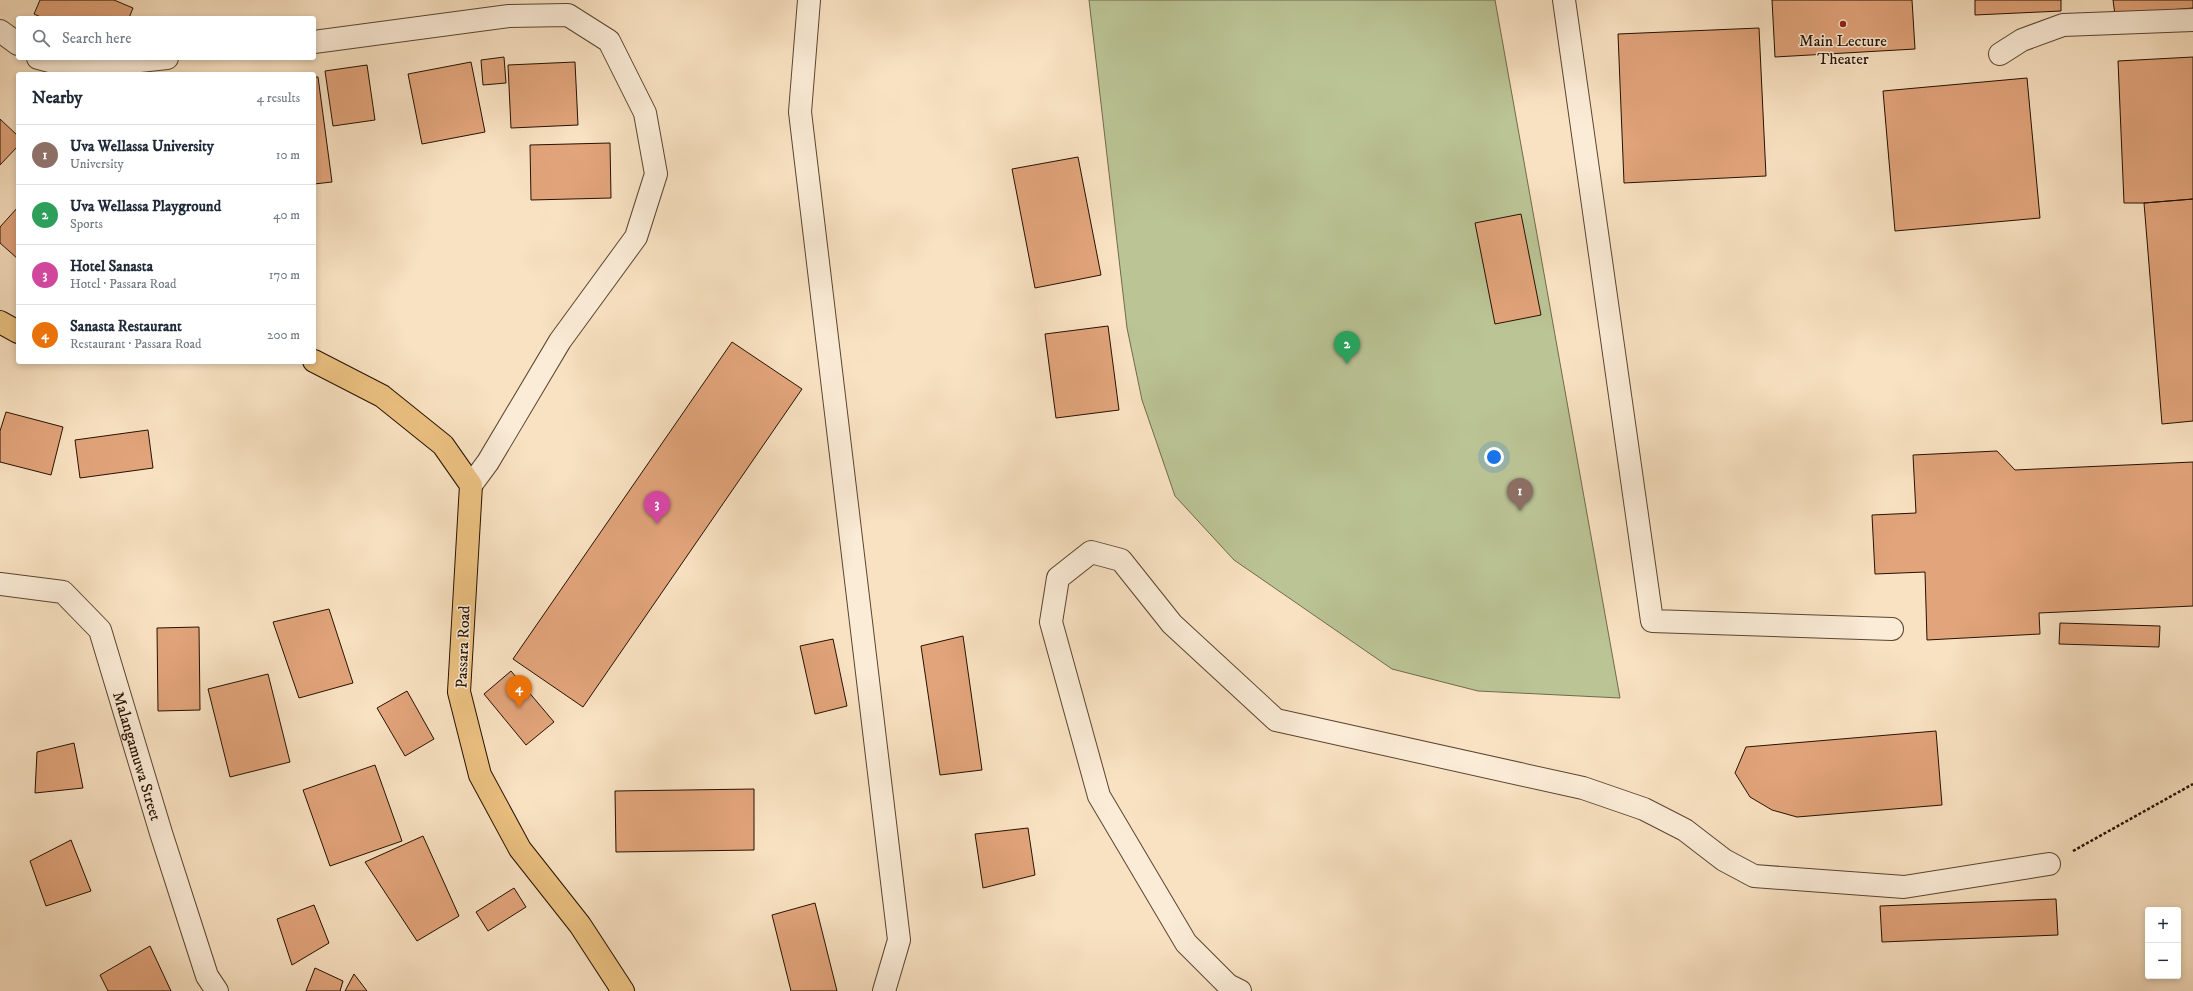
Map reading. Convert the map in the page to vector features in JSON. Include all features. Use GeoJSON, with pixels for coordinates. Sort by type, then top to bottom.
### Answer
{"type":"FeatureCollection","features":[{"type":"Feature","properties":{"kind":"highway"},"geometry":{"type":"LineString","coordinates":[[0,322],[16,331]]}},
{"type":"Feature","properties":{"kind":"highway"},"geometry":{"type":"LineString","coordinates":[[316,362],[382,396],[443,445],[470,485]]}},
{"type":"Feature","properties":{"kind":"highway","name":"Passara Road"},"geometry":{"type":"LineString","coordinates":[[470,485],[459,692],[480,775],[520,849],[580,925],[623,991]]}},
{"type":"Feature","properties":{"kind":"street"},"geometry":{"type":"LineString","coordinates":[[809,0],[800,112],[899,940],[884,991]]}},
{"type":"Feature","properties":{"kind":"street"},"geometry":{"type":"LineString","coordinates":[[1564,0],[1652,622],[1892,629]]}},
{"type":"Feature","properties":{"kind":"street"},"geometry":{"type":"LineString","coordinates":[[316,42],[509,16],[568,14],[609,41],[645,113],[656,174],[636,237],[560,341],[488,462],[470,485]]}},
{"type":"Feature","properties":{"kind":"street"},"geometry":{"type":"LineString","coordinates":[[2000,54],[2022,40],[2063,25],[2193,20]]}},
{"type":"Feature","properties":{"kind":"street"},"geometry":{"type":"LineString","coordinates":[[0,31],[16,43]]}},
{"type":"Feature","properties":{"kind":"street"},"geometry":{"type":"LineString","coordinates":[[45,60],[75,68],[149,60]]}},
{"type":"Feature","properties":{"kind":"street"},"geometry":{"type":"LineString","coordinates":[[1240,991],[1228,985],[1186,942],[1099,796],[1051,622],[1058,578],[1091,552],[1121,560],[1172,624],[1276,720],[1582,788],[1644,809],[1685,830],[1724,860],[1754,876],[1904,887],[2049,864]]}},
{"type":"Feature","properties":{"kind":"street","name":"Malangamuwa Street"},"geometry":{"type":"LineString","coordinates":[[0,584],[63,592],[100,630],[161,833],[207,976],[217,991]]}},
{"type":"Feature","properties":{"kind":"path"},"geometry":{"type":"LineString","coordinates":[[2049,864],[2193,784]]}},
{"type":"Feature","properties":{"kind":"green space"},"geometry":{"type":"Polygon","coordinates":[[[1089,0],[1495,0],[1620,698],[1478,691],[1392,669],[1234,560],[1175,496],[1142,400],[1127,328],[1089,0]]]}},
{"type":"Feature","properties":{"kind":"building"},"geometry":{"type":"Polygon","coordinates":[[[40,0],[114,0],[133,8],[130,16],[38,16],[34,14],[40,0]]]}},
{"type":"Feature","properties":{"kind":"building","name":"Main Lecture Theater"},"geometry":{"type":"Polygon","coordinates":[[[1772,0],[1912,0],[1915,49],[1775,57],[1772,0]]]}},
{"type":"Feature","properties":{"kind":"building"},"geometry":{"type":"Polygon","coordinates":[[[1975,0],[2061,0],[2061,11],[1975,15],[1975,0]]]}},
{"type":"Feature","properties":{"kind":"building"},"geometry":{"type":"Polygon","coordinates":[[[2113,0],[2193,0],[2193,8],[2115,15],[2113,0]]]}},
{"type":"Feature","properties":{"kind":"building"},"geometry":{"type":"Polygon","coordinates":[[[1759,28],[1766,176],[1624,183],[1618,34],[1759,28]]]}},
{"type":"Feature","properties":{"kind":"building"},"geometry":{"type":"Polygon","coordinates":[[[504,57],[506,83],[483,85],[481,60],[504,57]]]}},
{"type":"Feature","properties":{"kind":"building"},"geometry":{"type":"Polygon","coordinates":[[[2193,57],[2193,199],[2124,203],[2118,61],[2193,57]]]}},
{"type":"Feature","properties":{"kind":"building"},"geometry":{"type":"Polygon","coordinates":[[[471,62],[485,132],[422,144],[408,74],[471,62]]]}},
{"type":"Feature","properties":{"kind":"building"},"geometry":{"type":"Polygon","coordinates":[[[575,62],[578,125],[511,128],[508,65],[575,62]]]}},
{"type":"Feature","properties":{"kind":"building"},"geometry":{"type":"Polygon","coordinates":[[[367,65],[375,120],[333,126],[325,71],[367,65]]]}},
{"type":"Feature","properties":{"kind":"building"},"geometry":{"type":"Polygon","coordinates":[[[316,77],[318,77],[332,182],[316,184],[316,77]]]}},
{"type":"Feature","properties":{"kind":"building"},"geometry":{"type":"Polygon","coordinates":[[[2027,78],[2040,218],[1895,231],[1883,91],[2027,78]]]}},
{"type":"Feature","properties":{"kind":"building"},"geometry":{"type":"Polygon","coordinates":[[[0,119],[16,134],[16,148],[0,165],[0,119]]]}},
{"type":"Feature","properties":{"kind":"building"},"geometry":{"type":"Polygon","coordinates":[[[610,143],[611,198],[531,200],[530,145],[610,143]]]}},
{"type":"Feature","properties":{"kind":"building"},"geometry":{"type":"Polygon","coordinates":[[[1078,157],[1101,275],[1035,288],[1012,169],[1078,157]]]}},
{"type":"Feature","properties":{"kind":"building"},"geometry":{"type":"Polygon","coordinates":[[[2193,199],[2193,421],[2162,424],[2144,203],[2193,199]]]}},
{"type":"Feature","properties":{"kind":"building"},"geometry":{"type":"Polygon","coordinates":[[[16,209],[16,257],[0,243],[0,227],[16,209]]]}},
{"type":"Feature","properties":{"kind":"building"},"geometry":{"type":"Polygon","coordinates":[[[1521,214],[1541,315],[1495,324],[1475,223],[1521,214]]]}},
{"type":"Feature","properties":{"kind":"building"},"geometry":{"type":"Polygon","coordinates":[[[1108,326],[1119,410],[1056,418],[1045,334],[1108,326]]]}},
{"type":"Feature","properties":{"kind":"building"},"geometry":{"type":"Polygon","coordinates":[[[732,342],[802,389],[583,707],[513,659],[732,342]]]}},
{"type":"Feature","properties":{"kind":"building"},"geometry":{"type":"Polygon","coordinates":[[[6,412],[63,427],[51,475],[0,462],[0,431],[6,412]]]}},
{"type":"Feature","properties":{"kind":"building"},"geometry":{"type":"Polygon","coordinates":[[[148,430],[153,468],[80,478],[75,440],[148,430]]]}},
{"type":"Feature","properties":{"kind":"building"},"geometry":{"type":"Polygon","coordinates":[[[1997,451],[2015,470],[2193,462],[2193,606],[2039,613],[2040,634],[1927,640],[1925,572],[1875,574],[1872,515],[1916,513],[1913,455],[1997,451]]]}},
{"type":"Feature","properties":{"kind":"building"},"geometry":{"type":"Polygon","coordinates":[[[329,609],[353,683],[299,698],[273,622],[329,609]]]}},
{"type":"Feature","properties":{"kind":"building"},"geometry":{"type":"Polygon","coordinates":[[[2060,623],[2160,626],[2159,647],[2059,644],[2060,623]]]}},
{"type":"Feature","properties":{"kind":"building"},"geometry":{"type":"Polygon","coordinates":[[[199,627],[200,710],[158,711],[157,628],[199,627]]]}},
{"type":"Feature","properties":{"kind":"building"},"geometry":{"type":"Polygon","coordinates":[[[963,636],[982,770],[940,775],[921,646],[963,636]]]}},
{"type":"Feature","properties":{"kind":"building"},"geometry":{"type":"Polygon","coordinates":[[[833,639],[847,706],[815,714],[800,646],[833,639]]]}},
{"type":"Feature","properties":{"kind":"building"},"geometry":{"type":"Polygon","coordinates":[[[511,671],[554,722],[526,745],[484,694],[511,671]]]}},
{"type":"Feature","properties":{"kind":"building"},"geometry":{"type":"Polygon","coordinates":[[[268,674],[290,762],[230,777],[208,689],[268,674]]]}},
{"type":"Feature","properties":{"kind":"building"},"geometry":{"type":"Polygon","coordinates":[[[407,691],[434,739],[405,756],[377,708],[407,691]]]}},
{"type":"Feature","properties":{"kind":"building"},"geometry":{"type":"Polygon","coordinates":[[[1936,731],[1942,805],[1797,817],[1772,810],[1750,797],[1735,773],[1746,747],[1936,731]]]}},
{"type":"Feature","properties":{"kind":"building"},"geometry":{"type":"Polygon","coordinates":[[[74,743],[83,788],[35,793],[37,752],[74,743]]]}},
{"type":"Feature","properties":{"kind":"building"},"geometry":{"type":"Polygon","coordinates":[[[375,765],[402,841],[330,866],[303,790],[375,765]]]}},
{"type":"Feature","properties":{"kind":"building"},"geometry":{"type":"Polygon","coordinates":[[[754,789],[754,850],[616,852],[615,791],[754,789]]]}},
{"type":"Feature","properties":{"kind":"building"},"geometry":{"type":"Polygon","coordinates":[[[1028,828],[1035,875],[983,888],[975,834],[1028,828]]]}},
{"type":"Feature","properties":{"kind":"building"},"geometry":{"type":"Polygon","coordinates":[[[423,836],[459,916],[417,941],[365,862],[423,836]]]}},
{"type":"Feature","properties":{"kind":"building"},"geometry":{"type":"Polygon","coordinates":[[[71,840],[91,891],[46,906],[30,861],[71,840]]]}},
{"type":"Feature","properties":{"kind":"building"},"geometry":{"type":"Polygon","coordinates":[[[514,888],[526,907],[488,931],[476,912],[514,888]]]}},
{"type":"Feature","properties":{"kind":"building"},"geometry":{"type":"Polygon","coordinates":[[[2056,899],[2058,935],[1882,942],[1880,906],[2056,899]]]}},
{"type":"Feature","properties":{"kind":"building"},"geometry":{"type":"Polygon","coordinates":[[[815,903],[837,991],[791,991],[772,915],[815,903]]]}},
{"type":"Feature","properties":{"kind":"building"},"geometry":{"type":"Polygon","coordinates":[[[314,905],[329,943],[292,965],[277,919],[314,905]]]}},
{"type":"Feature","properties":{"kind":"building"},"geometry":{"type":"Polygon","coordinates":[[[150,946],[171,991],[108,991],[100,975],[150,946]]]}},
{"type":"Feature","properties":{"kind":"building"},"geometry":{"type":"Polygon","coordinates":[[[315,968],[343,981],[340,991],[306,991],[315,968]]]}},
{"type":"Feature","properties":{"kind":"building"},"geometry":{"type":"Polygon","coordinates":[[[354,974],[367,991],[345,991],[354,974]]]}},
{"type":"Feature","properties":{"kind":"place","name":"Main Lecture Theater"},"geometry":{"type":"Point","coordinates":[1843,24]}},
{"type":"Feature","properties":{"kind":"place","name":"Uva Wellassa Playground"},"geometry":{"type":"Point","coordinates":[1347,364]}},
{"type":"Feature","properties":{"kind":"place","name":"Uva Wellassa University"},"geometry":{"type":"Point","coordinates":[1520,511]}},
{"type":"Feature","properties":{"kind":"place","name":"Hotel Sanasta"},"geometry":{"type":"Point","coordinates":[657,524]}},
{"type":"Feature","properties":{"kind":"place","name":"Sanasta Restaurant"},"geometry":{"type":"Point","coordinates":[519,708]}}]}
